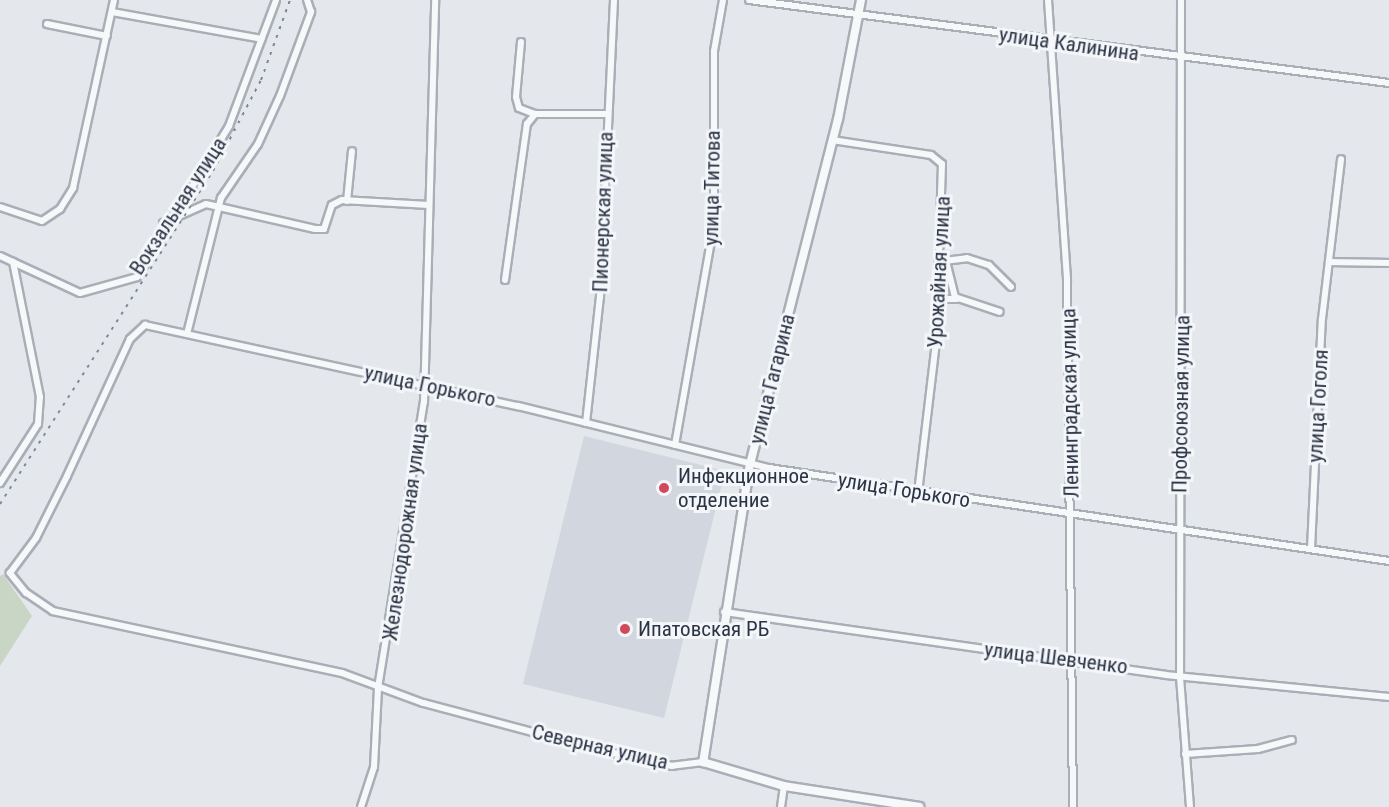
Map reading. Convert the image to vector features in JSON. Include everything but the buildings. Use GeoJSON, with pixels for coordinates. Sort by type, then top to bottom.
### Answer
{"type":"FeatureCollection","features":[{"type":"Feature","properties":{"kind":"street"},"geometry":{"type":"LineString","coordinates":[[0,207],[38,221],[60,209],[73,188],[114,0]]}},
{"type":"Feature","properties":{"kind":"street","name":"Вокзальная улица"},"geometry":{"type":"LineString","coordinates":[[0,256],[80,293],[129,282],[174,218],[229,126],[276,0]]}},
{"type":"Feature","properties":{"kind":"street","name":"Вокзальная улица"},"geometry":{"type":"LineString","coordinates":[[188,334],[218,208],[258,144],[280,96],[311,12],[307,0]]}},
{"type":"Feature","properties":{"kind":"street","name":"Железнодорожная улица"},"geometry":{"type":"LineString","coordinates":[[361,807],[374,767],[378,688],[425,385],[435,0]]}},
{"type":"Feature","properties":{"kind":"street","name":"Пионерская улица"},"geometry":{"type":"LineString","coordinates":[[586,423],[600,297],[614,0]]}},
{"type":"Feature","properties":{"kind":"street","name":"улица Титова"},"geometry":{"type":"LineString","coordinates":[[675,445],[714,223],[714,51],[723,0]]}},
{"type":"Feature","properties":{"kind":"street","name":"улица Калинина"},"geometry":{"type":"LineString","coordinates":[[748,0],[1184,60],[1389,82]]}},
{"type":"Feature","properties":{"kind":"street","name":"улица Гагарина"},"geometry":{"type":"LineString","coordinates":[[703,762],[724,612],[750,464],[832,140],[861,14],[861,0]]}},
{"type":"Feature","properties":{"kind":"street","name":"Ленинградская улица"},"geometry":{"type":"LineString","coordinates":[[1048,0],[1067,279],[1072,515],[1073,807]]}},
{"type":"Feature","properties":{"kind":"street","name":"Профсоюзная улица"},"geometry":{"type":"LineString","coordinates":[[1181,0],[1184,60],[1179,530],[1180,677],[1190,807]]}},
{"type":"Feature","properties":{"kind":"street"},"geometry":{"type":"LineString","coordinates":[[112,12],[262,39]]}},
{"type":"Feature","properties":{"kind":"street"},"geometry":{"type":"LineString","coordinates":[[47,24],[107,36]]}},
{"type":"Feature","properties":{"kind":"street"},"geometry":{"type":"LineString","coordinates":[[521,42],[516,97],[519,108],[536,114],[607,114]]}},
{"type":"Feature","properties":{"kind":"street"},"geometry":{"type":"LineString","coordinates":[[505,280],[526,124],[536,114]]}},
{"type":"Feature","properties":{"kind":"street","name":"Урожайная улица"},"geometry":{"type":"LineString","coordinates":[[832,140],[941,160],[943,261],[938,299],[930,418],[918,493]]}},
{"type":"Feature","properties":{"kind":"street"},"geometry":{"type":"LineString","coordinates":[[347,201],[352,151]]}},
{"type":"Feature","properties":{"kind":"street","name":"улица Гоголя"},"geometry":{"type":"LineString","coordinates":[[1311,549],[1330,262],[1341,159]]}},
{"type":"Feature","properties":{"kind":"street"},"geometry":{"type":"LineString","coordinates":[[164,223],[198,206],[324,229],[332,205],[347,201],[429,206]]}},
{"type":"Feature","properties":{"kind":"street"},"geometry":{"type":"LineString","coordinates":[[958,298],[950,290],[943,261],[967,258],[990,265],[1011,287]]}},
{"type":"Feature","properties":{"kind":"street"},"geometry":{"type":"LineString","coordinates":[[0,483],[38,424],[40,397],[13,262]]}},
{"type":"Feature","properties":{"kind":"street"},"geometry":{"type":"LineString","coordinates":[[1330,262],[1389,263]]}},
{"type":"Feature","properties":{"kind":"street"},"geometry":{"type":"LineString","coordinates":[[938,299],[958,298],[1000,312]]}},
{"type":"Feature","properties":{"kind":"street","name":"улица Горького"},"geometry":{"type":"LineString","coordinates":[[378,688],[342,673],[82,618],[45,608],[10,573],[36,538],[130,339],[145,325],[425,385],[750,464],[918,493],[1389,561]]}},
{"type":"Feature","properties":{"kind":"street","name":"улица Шевченко"},"geometry":{"type":"LineString","coordinates":[[724,612],[1180,677],[1389,697]]}},
{"type":"Feature","properties":{"kind":"street","name":"Северная улица"},"geometry":{"type":"LineString","coordinates":[[378,688],[423,703],[650,762],[703,762],[784,786],[919,807]]}},
{"type":"Feature","properties":{"kind":"street"},"geometry":{"type":"LineString","coordinates":[[1185,754],[1258,749],[1292,740]]}},
{"type":"Feature","properties":{"kind":"street"},"geometry":{"type":"LineString","coordinates":[[781,807],[784,786]]}},
{"type":"Feature","properties":{"kind":"shaded area"},"geometry":{"type":"Polygon","coordinates":[[[584,436],[725,471],[664,718],[523,684],[584,436]]]}},
{"type":"Feature","properties":{"kind":"green space"},"geometry":{"type":"Polygon","coordinates":[[[3,574],[32,616],[0,666],[0,576],[3,574]]]}},
{"type":"Feature","properties":{"kind":"railway"},"geometry":{"type":"LineString","coordinates":[[0,504],[213,171],[261,80],[290,0]]}},
{"type":"Feature","properties":{"kind":"place","name":"Инфекционное отделение"},"geometry":{"type":"Point","coordinates":[664,488]}},
{"type":"Feature","properties":{"kind":"place","name":"Ипатовская РБ"},"geometry":{"type":"Point","coordinates":[625,629]}}]}
